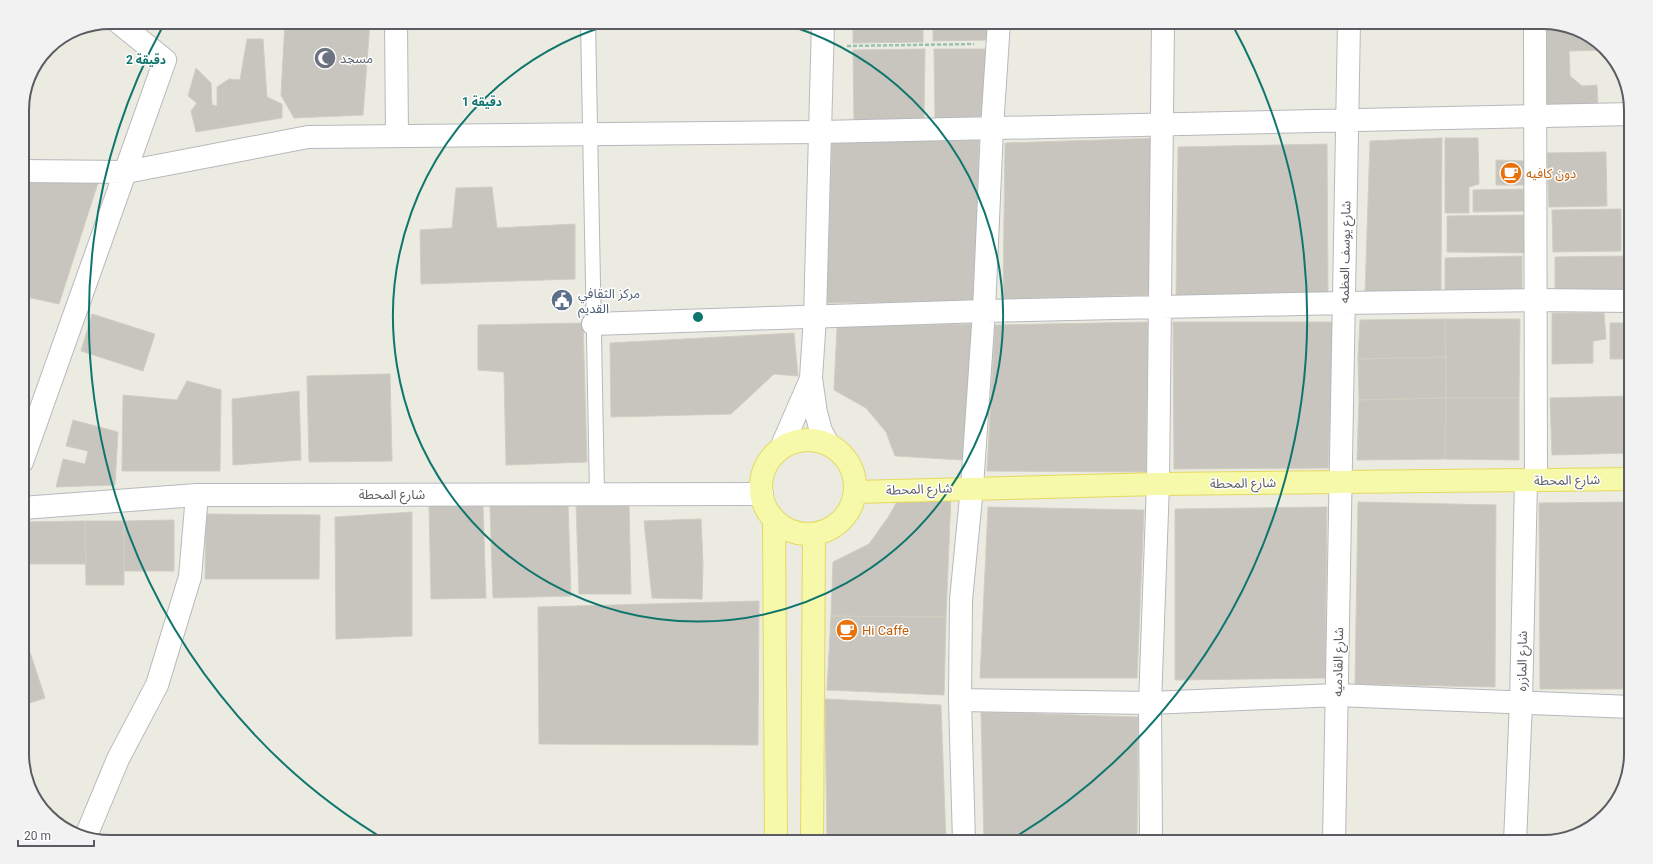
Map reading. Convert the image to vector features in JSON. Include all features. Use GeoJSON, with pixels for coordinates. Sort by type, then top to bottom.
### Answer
{"type":"FeatureCollection","features":[{"type":"Feature","properties":{"kind":"main road"},"geometry":{"type":"LineString","coordinates":[[812,440],[828,444],[844,456],[853,472],[855,492],[851,507],[842,520],[829,529],[814,534],[800,534],[786,528],[774,519],[766,507],[762,494],[762,477],[769,461],[781,448],[796,441],[812,440]]}},
{"type":"Feature","properties":{"kind":"main road","name":"شارع المحطة"},"geometry":{"type":"LineString","coordinates":[[855,492],[972,487],[1158,484],[1624,480]]}},
{"type":"Feature","properties":{"kind":"main road"},"geometry":{"type":"LineString","coordinates":[[774,519],[776,835]]}},
{"type":"Feature","properties":{"kind":"main road"},"geometry":{"type":"LineString","coordinates":[[812,835],[814,534]]}},
{"type":"Feature","properties":{"kind":"street"},"geometry":{"type":"LineString","coordinates":[[29,442],[165,60],[127,29]]}},
{"type":"Feature","properties":{"kind":"street"},"geometry":{"type":"LineString","coordinates":[[396,29],[397,136]]}},
{"type":"Feature","properties":{"kind":"street"},"geometry":{"type":"LineString","coordinates":[[823,29],[815,317],[811,378],[816,413],[821,431],[828,444]]}},
{"type":"Feature","properties":{"kind":"street"},"geometry":{"type":"LineString","coordinates":[[964,835],[960,700],[961,600],[972,487],[984,311],[992,128],[999,29]]}},
{"type":"Feature","properties":{"kind":"street"},"geometry":{"type":"LineString","coordinates":[[1151,835],[1150,703],[1158,484],[1164,29]]}},
{"type":"Feature","properties":{"kind":"street","name":"شارع يوسف العظمه"},"geometry":{"type":"LineString","coordinates":[[1341,482],[1349,29]]}},
{"type":"Feature","properties":{"kind":"street","name":"شارع المازره"},"geometry":{"type":"LineString","coordinates":[[1515,835],[1531,480],[1536,300],[1535,29]]}},
{"type":"Feature","properties":{"kind":"street"},"geometry":{"type":"LineString","coordinates":[[29,171],[126,172],[308,137],[820,132],[1624,114]]}},
{"type":"Feature","properties":{"kind":"street"},"geometry":{"type":"LineString","coordinates":[[594,324],[984,311],[1344,303],[1536,300],[1624,301]]}},
{"type":"Feature","properties":{"kind":"street"},"geometry":{"type":"LineString","coordinates":[[781,448],[811,378]]}},
{"type":"Feature","properties":{"kind":"street","name":"شارع القادميه"},"geometry":{"type":"LineString","coordinates":[[1334,835],[1341,482]]}},
{"type":"Feature","properties":{"kind":"street","name":"شارع المحطة"},"geometry":{"type":"LineString","coordinates":[[29,507],[197,495],[597,493],[762,494]]}},
{"type":"Feature","properties":{"kind":"street"},"geometry":{"type":"LineString","coordinates":[[88,832],[118,758],[157,685],[190,577],[197,495]]}},
{"type":"Feature","properties":{"kind":"street"},"geometry":{"type":"LineString","coordinates":[[960,700],[1150,703],[1337,695],[1624,707]]}},
{"type":"Feature","properties":{"kind":"lane"},"geometry":{"type":"LineString","coordinates":[[588,29],[597,493]]}},
{"type":"Feature","properties":{"kind":"path"},"geometry":{"type":"LineString","coordinates":[[822,47],[998,44]]}},
{"type":"Feature","properties":{"kind":"building","name":"مسجد"},"geometry":{"type":"Polygon","coordinates":[[[285,29],[369,29],[363,115],[294,118],[281,95],[285,29]]]}},
{"type":"Feature","properties":{"kind":"building"},"geometry":{"type":"Polygon","coordinates":[[[853,29],[923,29],[923,42],[853,43],[853,29]]]}},
{"type":"Feature","properties":{"kind":"building"},"geometry":{"type":"Polygon","coordinates":[[[933,29],[988,29],[987,40],[933,41],[933,29]]]}},
{"type":"Feature","properties":{"kind":"building"},"geometry":{"type":"Polygon","coordinates":[[[1546,29],[1549,29],[1569,33],[1579,37],[1598,50],[1569,51],[1570,76],[1582,86],[1597,85],[1598,108],[1546,109],[1546,29]]]}},
{"type":"Feature","properties":{"kind":"building"},"geometry":{"type":"Polygon","coordinates":[[[247,39],[263,39],[267,97],[282,104],[282,118],[196,132],[191,111],[197,103],[188,96],[196,68],[211,83],[212,105],[217,106],[217,87],[229,79],[240,80],[247,39]]]}},
{"type":"Feature","properties":{"kind":"building"},"geometry":{"type":"Polygon","coordinates":[[[925,49],[924,119],[854,121],[853,50],[925,49]]]}},
{"type":"Feature","properties":{"kind":"building"},"geometry":{"type":"Polygon","coordinates":[[[934,49],[986,49],[982,116],[935,120],[934,49]]]}},
{"type":"Feature","properties":{"kind":"building"},"geometry":{"type":"Polygon","coordinates":[[[1162,138],[1150,295],[1003,299],[1005,143],[1162,138]]]}},
{"type":"Feature","properties":{"kind":"building"},"geometry":{"type":"Polygon","coordinates":[[[1442,138],[1441,292],[1365,294],[1370,141],[1442,138]]]}},
{"type":"Feature","properties":{"kind":"building"},"geometry":{"type":"Polygon","coordinates":[[[1445,138],[1478,138],[1479,184],[1469,187],[1469,213],[1445,213],[1445,138]]]}},
{"type":"Feature","properties":{"kind":"building"},"geometry":{"type":"Polygon","coordinates":[[[979,140],[975,301],[826,303],[832,142],[979,140]]]}},
{"type":"Feature","properties":{"kind":"building"},"geometry":{"type":"Polygon","coordinates":[[[1327,144],[1328,292],[1176,296],[1178,147],[1327,144]]]}},
{"type":"Feature","properties":{"kind":"building"},"geometry":{"type":"Polygon","coordinates":[[[1606,152],[1607,206],[1549,207],[1547,153],[1606,152]]]}},
{"type":"Feature","properties":{"kind":"building","name":"دون كافيه"},"geometry":{"type":"Polygon","coordinates":[[[1496,160],[1526,161],[1525,185],[1496,185],[1496,160]]]}},
{"type":"Feature","properties":{"kind":"building"},"geometry":{"type":"Polygon","coordinates":[[[29,182],[98,183],[59,304],[29,298],[29,182]]]}},
{"type":"Feature","properties":{"kind":"building"},"geometry":{"type":"Polygon","coordinates":[[[492,187],[497,228],[575,224],[575,279],[421,284],[420,230],[452,228],[456,188],[492,187]]]}},
{"type":"Feature","properties":{"kind":"building"},"geometry":{"type":"Polygon","coordinates":[[[1525,189],[1525,211],[1473,212],[1473,190],[1525,189]]]}},
{"type":"Feature","properties":{"kind":"building"},"geometry":{"type":"Polygon","coordinates":[[[1621,209],[1621,251],[1553,252],[1552,210],[1621,209]]]}},
{"type":"Feature","properties":{"kind":"building"},"geometry":{"type":"Polygon","coordinates":[[[1526,215],[1526,253],[1447,252],[1447,216],[1526,215]]]}},
{"type":"Feature","properties":{"kind":"building"},"geometry":{"type":"Polygon","coordinates":[[[1522,256],[1522,291],[1445,292],[1445,258],[1522,256]]]}},
{"type":"Feature","properties":{"kind":"building"},"geometry":{"type":"Polygon","coordinates":[[[1624,256],[1624,292],[1555,292],[1555,257],[1624,256]]]}},
{"type":"Feature","properties":{"kind":"building"},"geometry":{"type":"Polygon","coordinates":[[[1552,313],[1604,313],[1606,339],[1593,341],[1593,363],[1552,364],[1552,313]]]}},
{"type":"Feature","properties":{"kind":"building"},"geometry":{"type":"Polygon","coordinates":[[[92,314],[155,334],[143,371],[81,351],[92,314]]]}},
{"type":"Feature","properties":{"kind":"building"},"geometry":{"type":"Polygon","coordinates":[[[1445,319],[1520,319],[1519,398],[1446,398],[1445,319]]]}},
{"type":"Feature","properties":{"kind":"building"},"geometry":{"type":"Polygon","coordinates":[[[1445,319],[1446,357],[1358,359],[1360,320],[1445,319]]]}},
{"type":"Feature","properties":{"kind":"building"},"geometry":{"type":"Polygon","coordinates":[[[1148,322],[1146,472],[987,471],[995,325],[1148,322]]]}},
{"type":"Feature","properties":{"kind":"building"},"geometry":{"type":"Polygon","coordinates":[[[1173,322],[1333,322],[1328,468],[1174,469],[1173,322]]]}},
{"type":"Feature","properties":{"kind":"building"},"geometry":{"type":"Polygon","coordinates":[[[583,323],[587,462],[506,465],[504,372],[478,370],[478,325],[583,323]]]}},
{"type":"Feature","properties":{"kind":"building"},"geometry":{"type":"Polygon","coordinates":[[[1610,323],[1624,323],[1624,359],[1610,359],[1610,323]]]}},
{"type":"Feature","properties":{"kind":"building"},"geometry":{"type":"Polygon","coordinates":[[[972,324],[963,460],[895,456],[886,432],[866,408],[834,390],[837,327],[972,324]]]}},
{"type":"Feature","properties":{"kind":"building"},"geometry":{"type":"Polygon","coordinates":[[[794,333],[798,376],[774,374],[731,414],[611,417],[610,343],[794,333]]]}},
{"type":"Feature","properties":{"kind":"building"},"geometry":{"type":"Polygon","coordinates":[[[1446,357],[1446,398],[1359,400],[1358,359],[1446,357]]]}},
{"type":"Feature","properties":{"kind":"building"},"geometry":{"type":"Polygon","coordinates":[[[390,374],[392,461],[309,462],[307,376],[390,374]]]}},
{"type":"Feature","properties":{"kind":"building"},"geometry":{"type":"Polygon","coordinates":[[[187,381],[221,390],[220,471],[122,471],[123,395],[177,400],[187,381]]]}},
{"type":"Feature","properties":{"kind":"building"},"geometry":{"type":"Polygon","coordinates":[[[299,391],[301,460],[233,465],[232,399],[299,391]]]}},
{"type":"Feature","properties":{"kind":"building"},"geometry":{"type":"Polygon","coordinates":[[[1624,396],[1624,453],[1552,455],[1550,398],[1624,396]]]}},
{"type":"Feature","properties":{"kind":"building"},"geometry":{"type":"Polygon","coordinates":[[[1446,398],[1519,398],[1519,460],[1445,459],[1446,398]]]}},
{"type":"Feature","properties":{"kind":"building"},"geometry":{"type":"Polygon","coordinates":[[[1446,398],[1445,459],[1357,460],[1359,400],[1446,398]]]}},
{"type":"Feature","properties":{"kind":"building"},"geometry":{"type":"Polygon","coordinates":[[[73,420],[118,432],[115,485],[56,487],[63,459],[85,464],[88,451],[66,446],[73,420]]]}},
{"type":"Feature","properties":{"kind":"building"},"geometry":{"type":"Polygon","coordinates":[[[951,496],[946,617],[831,616],[833,562],[869,544],[889,516],[899,498],[951,496]]]}},
{"type":"Feature","properties":{"kind":"building"},"geometry":{"type":"Polygon","coordinates":[[[629,501],[631,594],[579,594],[576,502],[629,501]]]}},
{"type":"Feature","properties":{"kind":"building"},"geometry":{"type":"Polygon","coordinates":[[[1358,502],[1496,505],[1495,687],[1355,684],[1358,502]]]}},
{"type":"Feature","properties":{"kind":"building"},"geometry":{"type":"Polygon","coordinates":[[[1624,502],[1624,689],[1540,689],[1539,503],[1624,502]]]}},
{"type":"Feature","properties":{"kind":"building"},"geometry":{"type":"Polygon","coordinates":[[[568,503],[571,596],[493,598],[490,506],[568,503]]]}},
{"type":"Feature","properties":{"kind":"building"},"geometry":{"type":"Polygon","coordinates":[[[483,505],[486,598],[431,599],[429,506],[483,505]]]}},
{"type":"Feature","properties":{"kind":"building"},"geometry":{"type":"Polygon","coordinates":[[[988,507],[1144,510],[1137,678],[980,678],[988,507]]]}},
{"type":"Feature","properties":{"kind":"building"},"geometry":{"type":"Polygon","coordinates":[[[1327,507],[1325,678],[1175,680],[1175,509],[1327,507]]]}},
{"type":"Feature","properties":{"kind":"building"},"geometry":{"type":"Polygon","coordinates":[[[412,512],[412,636],[336,639],[335,517],[412,512]]]}},
{"type":"Feature","properties":{"kind":"building"},"geometry":{"type":"Polygon","coordinates":[[[206,514],[320,515],[319,579],[205,579],[206,514]]]}},
{"type":"Feature","properties":{"kind":"building"},"geometry":{"type":"Polygon","coordinates":[[[701,519],[703,564],[702,599],[652,598],[644,521],[701,519]]]}},
{"type":"Feature","properties":{"kind":"building"},"geometry":{"type":"Polygon","coordinates":[[[174,520],[174,571],[124,571],[124,521],[174,520]]]}},
{"type":"Feature","properties":{"kind":"building"},"geometry":{"type":"Polygon","coordinates":[[[85,521],[86,564],[29,564],[29,522],[85,521]]]}},
{"type":"Feature","properties":{"kind":"building"},"geometry":{"type":"Polygon","coordinates":[[[85,521],[124,521],[124,585],[86,585],[85,521]]]}},
{"type":"Feature","properties":{"kind":"building"},"geometry":{"type":"Polygon","coordinates":[[[759,601],[758,745],[539,744],[538,607],[759,601]]]}},
{"type":"Feature","properties":{"kind":"building"},"geometry":{"type":"Polygon","coordinates":[[[831,616],[946,617],[944,695],[827,690],[831,616]]]}},
{"type":"Feature","properties":{"kind":"building"},"geometry":{"type":"Polygon","coordinates":[[[29,652],[45,698],[29,703],[29,652]]]}},
{"type":"Feature","properties":{"kind":"building"},"geometry":{"type":"Polygon","coordinates":[[[825,699],[941,705],[946,835],[827,835],[825,699]]]}},
{"type":"Feature","properties":{"kind":"building"},"geometry":{"type":"Polygon","coordinates":[[[981,712],[1138,717],[1137,835],[984,835],[981,712]]]}},
{"type":"Feature","properties":{"kind":"place","name":"مسجد"},"geometry":{"type":"Point","coordinates":[325,58]}},
{"type":"Feature","properties":{"kind":"place","name":"دون كافيه"},"geometry":{"type":"Point","coordinates":[1511,173]}},
{"type":"Feature","properties":{"kind":"place","name":"مركز الثقافي القديم"},"geometry":{"type":"Point","coordinates":[562,300]}},
{"type":"Feature","properties":{"kind":"place","name":"Hi Caffe"},"geometry":{"type":"Point","coordinates":[847,630]}}]}
